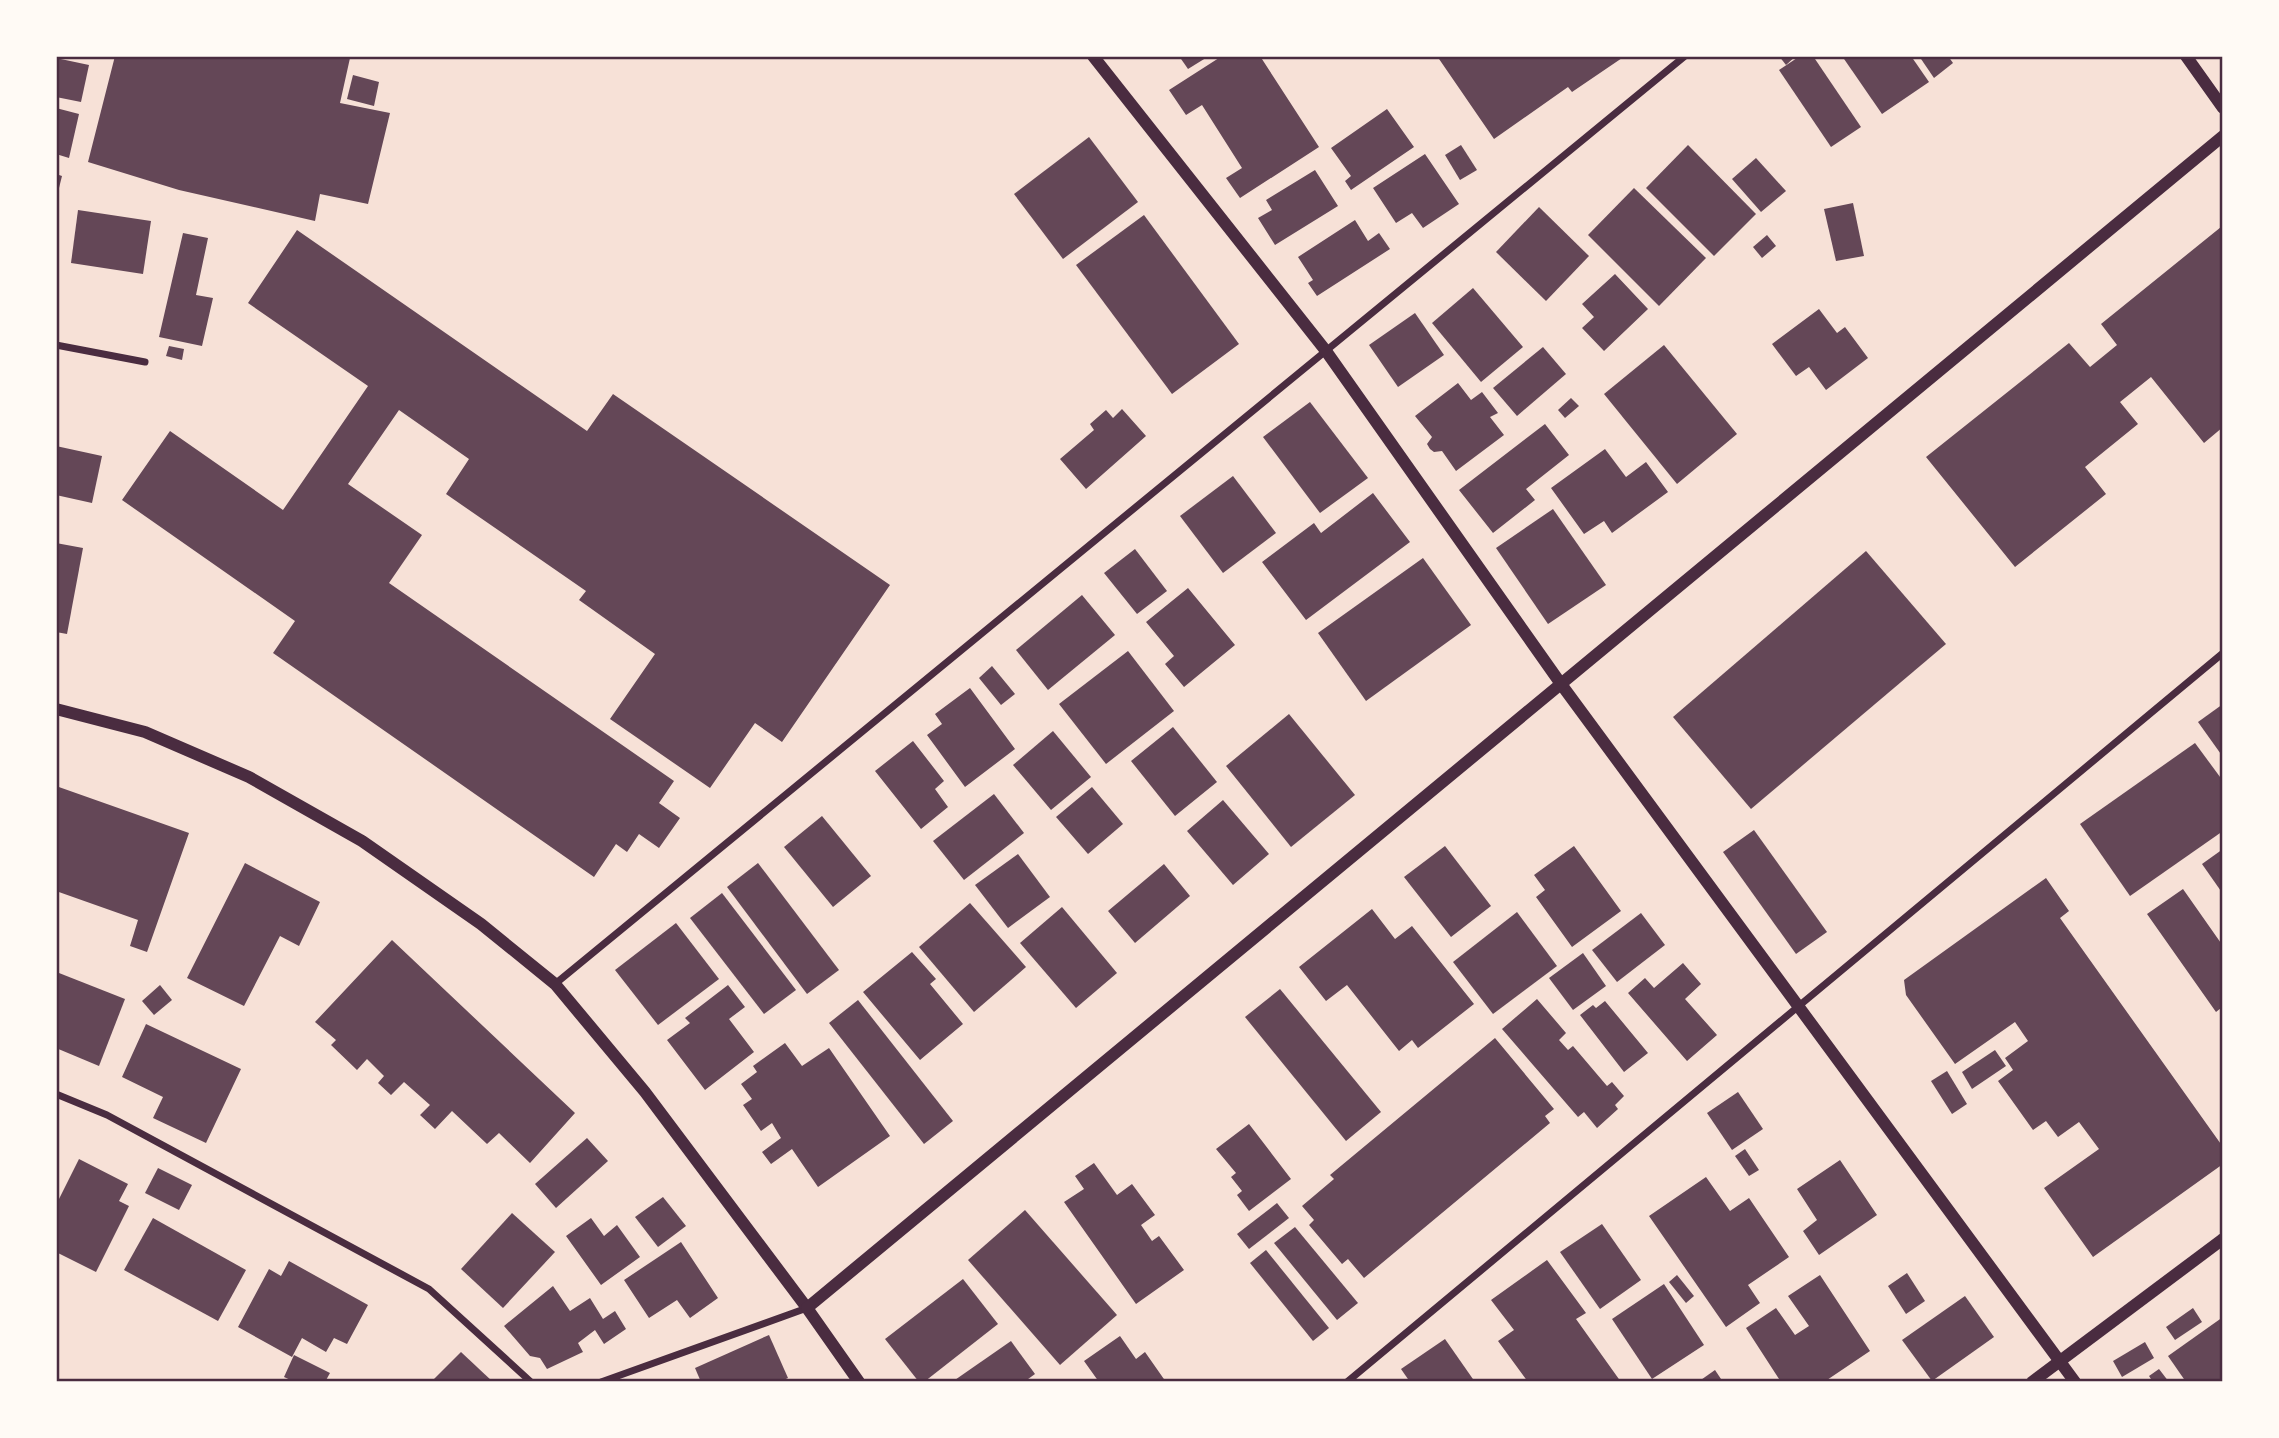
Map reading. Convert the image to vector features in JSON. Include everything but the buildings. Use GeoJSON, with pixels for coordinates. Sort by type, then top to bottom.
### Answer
{"type":"FeatureCollection","features":[{"type":"Feature","properties":{"kind":"street"},"geometry":{"type":"LineString","coordinates":[[1093,56],[1325,351],[1561,684],[2075,1382]]}},
{"type":"Feature","properties":{"kind":"street"},"geometry":{"type":"LineString","coordinates":[[555,984],[1685,56]]}},
{"type":"Feature","properties":{"kind":"street"},"geometry":{"type":"LineString","coordinates":[[2186,56],[2223,108]]}},
{"type":"Feature","properties":{"kind":"street"},"geometry":{"type":"LineString","coordinates":[[601,1382],[807,1308],[2223,136]]}},
{"type":"Feature","properties":{"kind":"street"},"geometry":{"type":"LineString","coordinates":[[56,345],[145,362]]}},
{"type":"Feature","properties":{"kind":"street"},"geometry":{"type":"LineString","coordinates":[[1347,1382],[2223,653]]}},
{"type":"Feature","properties":{"kind":"street"},"geometry":{"type":"LineString","coordinates":[[56,709],[145,732],[249,777],[362,841],[481,924],[555,984],[645,1092],[859,1382]]}},
{"type":"Feature","properties":{"kind":"street"},"geometry":{"type":"LineString","coordinates":[[56,1094],[107,1115],[429,1289],[531,1382]]}},
{"type":"Feature","properties":{"kind":"street"},"geometry":{"type":"LineString","coordinates":[[2032,1382],[2223,1239]]}}]}
